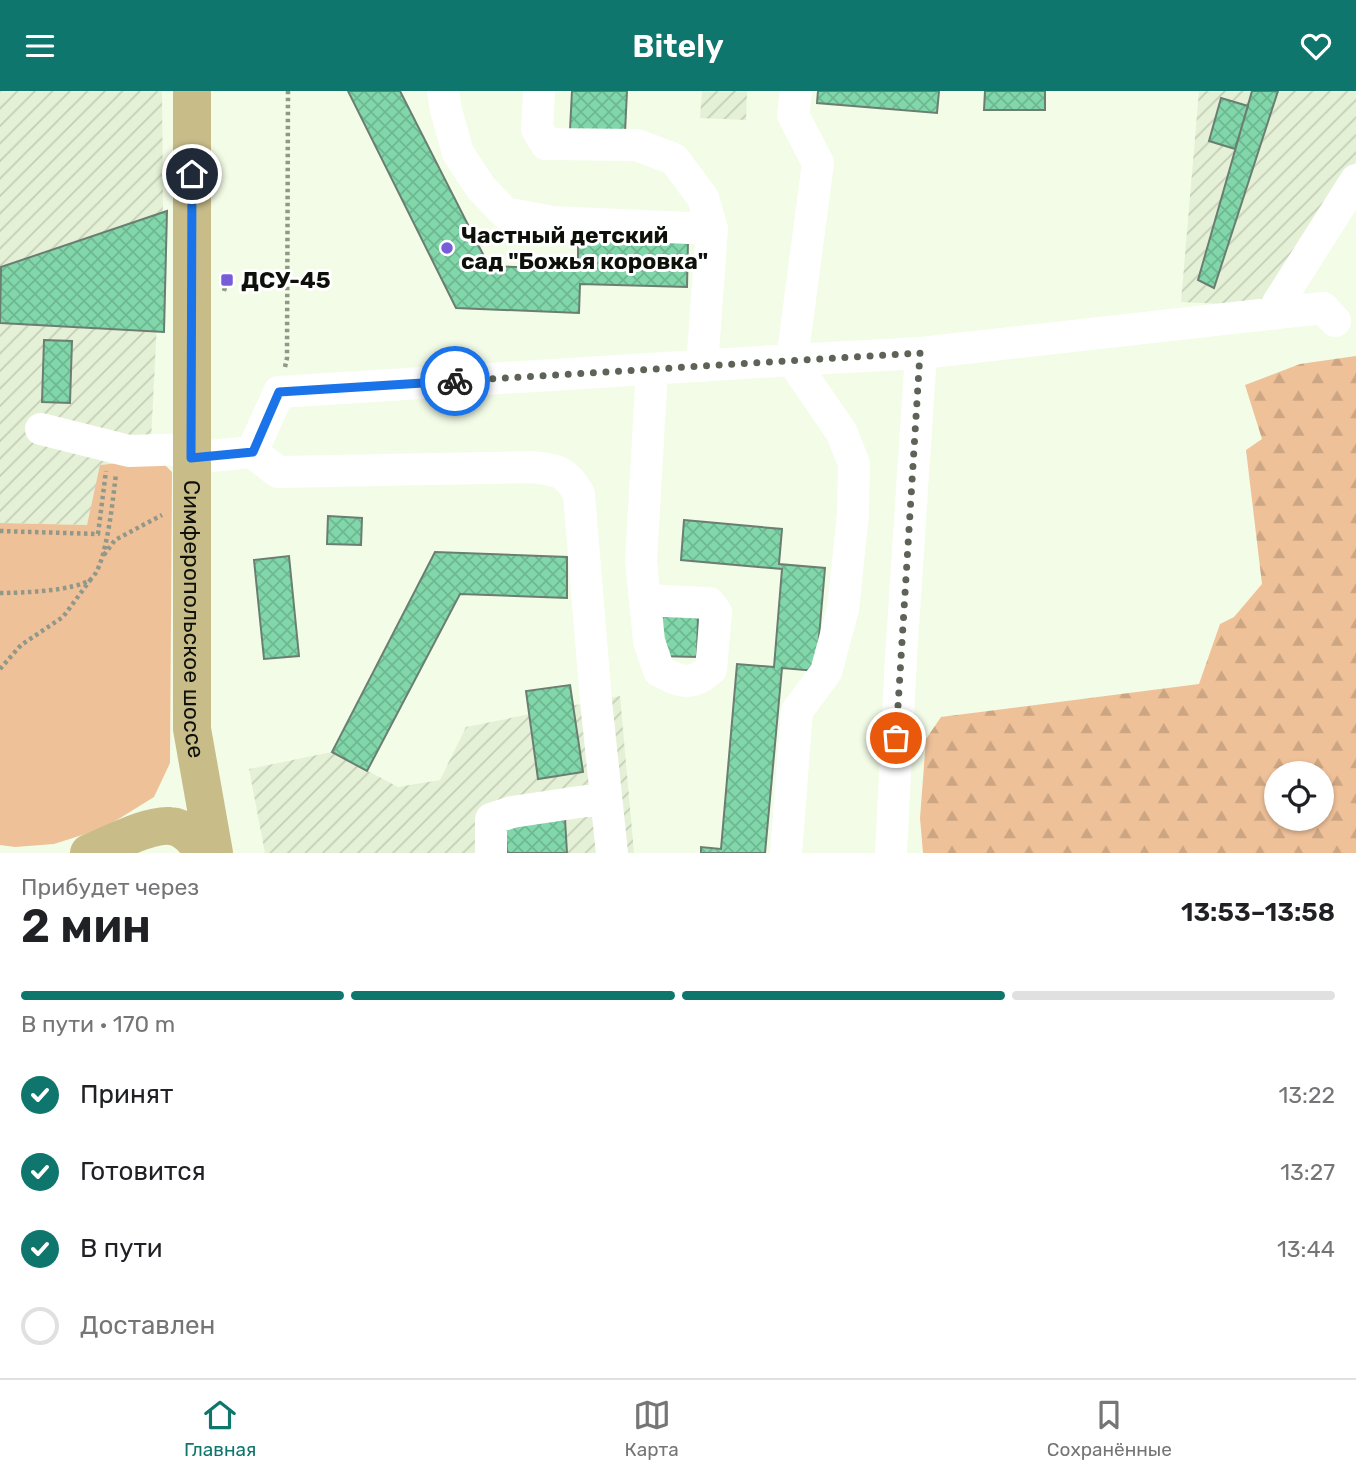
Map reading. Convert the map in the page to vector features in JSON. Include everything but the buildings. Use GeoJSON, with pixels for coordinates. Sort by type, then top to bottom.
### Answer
{"type":"FeatureCollection","features":[{"type":"Feature","properties":{"kind":"main road","name":"Симферопольское шоссе"},"geometry":{"type":"LineString","coordinates":[[192,91],[192,729],[214,853]]}},
{"type":"Feature","properties":{"kind":"main road"},"geometry":{"type":"LineString","coordinates":[[151,829],[177,801],[188,778],[192,729]]}},
{"type":"Feature","properties":{"kind":"main road"},"geometry":{"type":"LineString","coordinates":[[89,853],[151,829],[169,826],[188,834],[204,853]]}},
{"type":"Feature","properties":{"kind":"street"},"geometry":{"type":"LineString","coordinates":[[443,91],[458,153],[481,188],[505,213],[552,222],[712,229]]}},
{"type":"Feature","properties":{"kind":"street"},"geometry":{"type":"LineString","coordinates":[[539,91],[537,129],[546,145],[637,145],[674,159],[702,198],[712,229],[702,366]]}},
{"type":"Feature","properties":{"kind":"street"},"geometry":{"type":"LineString","coordinates":[[786,853],[797,711],[826,673],[843,609],[853,513],[854,464],[842,433],[792,359],[818,163],[793,115],[796,91]]}},
{"type":"Feature","properties":{"kind":"street"},"geometry":{"type":"LineString","coordinates":[[1271,314],[1356,180]]}},
{"type":"Feature","properties":{"kind":"street"},"geometry":{"type":"LineString","coordinates":[[253,452],[279,392],[920,353],[1323,308],[1335,321]]}},
{"type":"Feature","properties":{"kind":"street"},"geometry":{"type":"LineString","coordinates":[[891,853],[920,353]]}},
{"type":"Feature","properties":{"kind":"street"},"geometry":{"type":"LineString","coordinates":[[645,600],[641,561],[653,369]]}},
{"type":"Feature","properties":{"kind":"street"},"geometry":{"type":"LineString","coordinates":[[41,429],[129,451],[191,454],[253,452],[278,472],[532,467],[557,470],[570,478],[579,494],[612,853]]}},
{"type":"Feature","properties":{"kind":"street"},"geometry":{"type":"LineString","coordinates":[[491,853],[491,819],[512,812],[606,798]]}},
{"type":"Feature","properties":{"kind":"path"},"geometry":{"type":"LineString","coordinates":[[279,392],[287,358],[288,91]]}},
{"type":"Feature","properties":{"kind":"path"},"geometry":{"type":"LineString","coordinates":[[0,531],[98,534],[106,470],[118,465],[103,557]]}},
{"type":"Feature","properties":{"kind":"path"},"geometry":{"type":"LineString","coordinates":[[0,669],[21,645],[63,617],[92,578],[115,540],[191,501]]}},
{"type":"Feature","properties":{"kind":"path"},"geometry":{"type":"LineString","coordinates":[[0,593],[26,593],[76,585],[92,578]]}},
{"type":"Feature","properties":{"kind":"shaded area"},"geometry":{"type":"Polygon","coordinates":[[[0,91],[162,91],[163,204],[150,460],[101,465],[87,525],[0,523],[0,91]]]}},
{"type":"Feature","properties":{"kind":"shaded area"},"geometry":{"type":"Polygon","coordinates":[[[702,91],[747,91],[746,120],[700,118],[702,91]]]}},
{"type":"Feature","properties":{"kind":"shaded area"},"geometry":{"type":"Polygon","coordinates":[[[1199,91],[1356,91],[1356,161],[1266,306],[1181,302],[1199,91]]]}},
{"type":"Feature","properties":{"kind":"shaded area"},"geometry":{"type":"Polygon","coordinates":[[[620,696],[634,853],[265,853],[249,769],[332,752],[398,787],[440,780],[466,727],[620,696]]]}},
{"type":"Feature","properties":{"kind":"green space"},"geometry":{"type":"Polygon","coordinates":[[[1356,356],[1356,853],[923,853],[920,818],[926,739],[941,717],[1199,684],[1220,624],[1234,617],[1262,584],[1246,450],[1262,439],[1245,385],[1300,364],[1356,356]]]}},
{"type":"Feature","properties":{"kind":"green space"},"geometry":{"type":"Polygon","coordinates":[[[150,460],[162,462],[172,472],[170,763],[154,797],[104,828],[54,844],[15,847],[0,845],[0,523],[87,525],[100,465],[150,460]]]}},
{"type":"Feature","properties":{"kind":"way so far"},"geometry":{"type":"LineString","coordinates":[[455,381],[920,353],[896,738]]}},
{"type":"Feature","properties":{"kind":"place","name":"Частный детский сад \"Божья коровка\""},"geometry":{"type":"Point","coordinates":[447,248]}},
{"type":"Feature","properties":{"kind":"place","name":"ДСУ-45"},"geometry":{"type":"Point","coordinates":[227,280]}},
{"type":"Feature","properties":{"kind":"route"},"geometry":{"type":"LineString","coordinates":[[192,174],[191,458],[253,452],[279,392],[455,381]]}}]}
